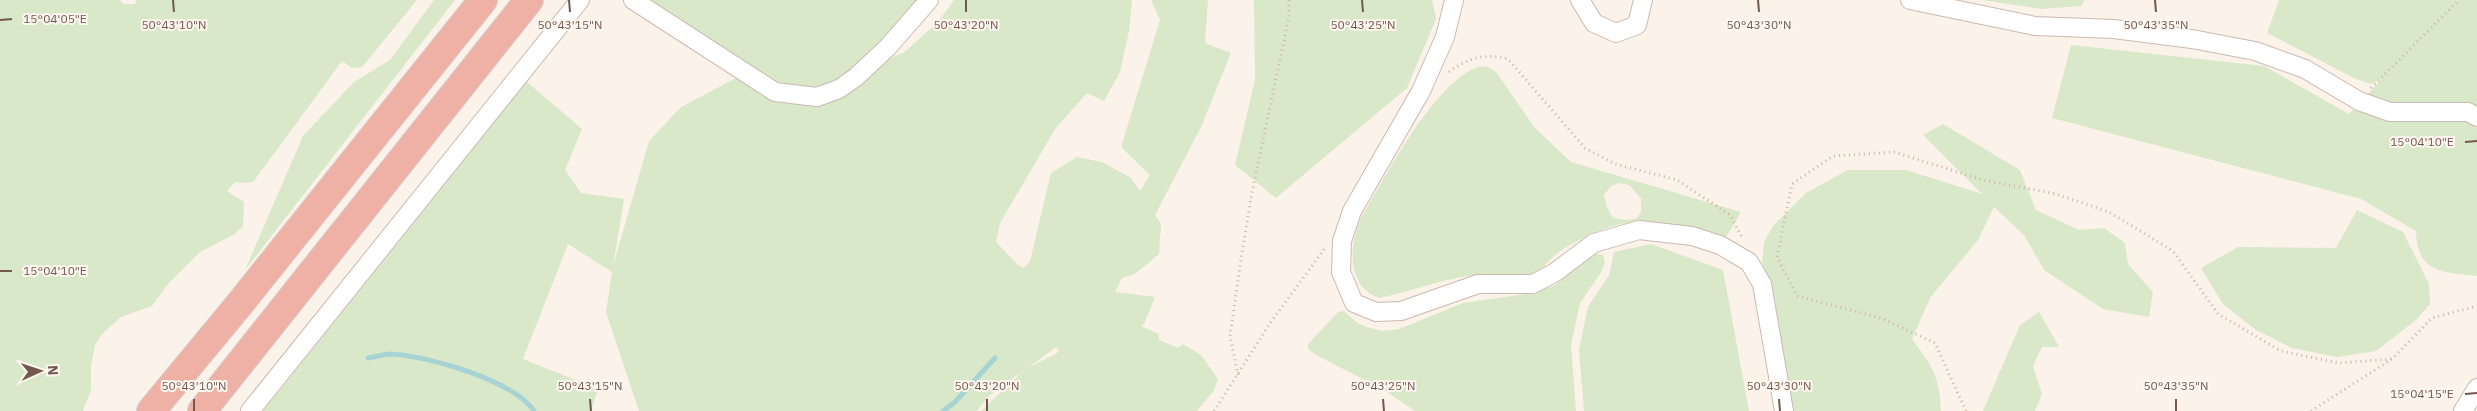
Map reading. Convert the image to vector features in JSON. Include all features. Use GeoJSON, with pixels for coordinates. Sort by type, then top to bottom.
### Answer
{"type":"FeatureCollection","features":[{"type":"Feature","properties":{"kind":"highway"},"geometry":{"type":"LineString","coordinates":[[151,411],[257,283],[483,0]]}},
{"type":"Feature","properties":{"kind":"highway"},"geometry":{"type":"LineString","coordinates":[[202,411],[529,0]]}},
{"type":"Feature","properties":{"kind":"street"},"geometry":{"type":"LineString","coordinates":[[250,411],[580,0]]}},
{"type":"Feature","properties":{"kind":"street"},"geometry":{"type":"LineString","coordinates":[[633,0],[776,92],[817,98],[839,89],[856,77],[888,47],[929,0]]}},
{"type":"Feature","properties":{"kind":"street"},"geometry":{"type":"LineString","coordinates":[[1454,0],[1445,37],[1421,91],[1352,211],[1342,241],[1341,272],[1354,303],[1376,312],[1402,311],[1478,284],[1533,284],[1554,273],[1594,243],[1639,230],[1692,236],[1720,245],[1749,262],[1762,284],[1784,411]]}},
{"type":"Feature","properties":{"kind":"street"},"geometry":{"type":"LineString","coordinates":[[1580,0],[1594,23],[1616,33],[1637,25],[1643,0]]}},
{"type":"Feature","properties":{"kind":"street"},"geometry":{"type":"LineString","coordinates":[[1910,0],[1962,5],[2035,26],[2123,30],[2192,39],[2256,51],[2305,69],[2359,101],[2390,112],[2468,112],[2477,117]]}},
{"type":"Feature","properties":{"kind":"street"},"geometry":{"type":"LineString","coordinates":[[2463,411],[2477,388]]}},
{"type":"Feature","properties":{"kind":"path"},"geometry":{"type":"LineString","coordinates":[[1238,375],[1230,336],[1252,192],[1289,17],[1289,0]]}},
{"type":"Feature","properties":{"kind":"path"},"geometry":{"type":"LineString","coordinates":[[2359,101],[2459,0]]}},
{"type":"Feature","properties":{"kind":"path"},"geometry":{"type":"LineString","coordinates":[[1421,91],[1464,61],[1492,55],[1508,59],[1585,148],[1615,164],[1677,180],[1730,215],[1742,238],[1749,262]]}},
{"type":"Feature","properties":{"kind":"path"},"geometry":{"type":"LineString","coordinates":[[1966,411],[1935,343],[1881,318],[1797,296],[1777,257],[1792,184],[1833,156],[1894,152],[1983,180],[2056,194],[2109,212],[2173,251],[2218,314],[2282,351],[2339,363],[2392,359]]}},
{"type":"Feature","properties":{"kind":"path"},"geometry":{"type":"LineString","coordinates":[[1214,411],[1271,322],[1329,243]]}},
{"type":"Feature","properties":{"kind":"path"},"geometry":{"type":"LineString","coordinates":[[2311,411],[2392,359],[2432,318],[2477,306]]}},
{"type":"Feature","properties":{"kind":"green space"},"geometry":{"type":"Polygon","coordinates":[[[0,0],[120,0],[123,4],[135,4],[136,0],[417,0],[362,67],[352,68],[342,61],[253,182],[235,182],[227,191],[244,202],[243,226],[235,234],[200,252],[168,284],[152,306],[121,317],[102,334],[95,345],[91,366],[91,390],[83,411],[0,411],[0,0]]]}},
{"type":"Feature","properties":{"kind":"green space"},"geometry":{"type":"Polygon","coordinates":[[[434,0],[455,0],[245,270],[303,136],[354,82],[390,60],[434,0]]]}},
{"type":"Feature","properties":{"kind":"green space"},"geometry":{"type":"Polygon","coordinates":[[[644,0],[919,0],[887,38],[862,63],[834,83],[820,89],[808,90],[771,81],[644,0]]]}},
{"type":"Feature","properties":{"kind":"green space"},"geometry":{"type":"Polygon","coordinates":[[[954,0],[1132,0],[1129,31],[1120,72],[1104,101],[1087,93],[1055,129],[1000,223],[996,242],[1018,265],[1024,268],[1030,261],[1051,173],[1077,157],[1102,162],[1131,178],[1140,191],[1150,175],[1121,147],[1160,20],[1151,0],[1208,0],[1205,43],[1231,53],[1201,127],[1155,215],[1161,224],[1159,254],[1135,274],[1122,278],[1115,292],[1155,297],[1144,324],[1141,326],[1159,334],[1159,340],[1178,348],[1183,344],[1201,355],[1218,379],[1214,390],[1197,411],[981,411],[1024,370],[990,395],[977,411],[639,411],[606,312],[612,272],[568,244],[523,359],[598,389],[591,411],[263,411],[527,82],[582,129],[565,170],[581,193],[624,199],[613,266],[649,141],[681,107],[738,77],[779,103],[826,105],[853,88],[885,61],[906,51],[938,22],[954,0]],[[1056,347],[1028,368],[1057,353],[1059,351],[1056,347]]]}},
{"type":"Feature","properties":{"kind":"green space"},"geometry":{"type":"Polygon","coordinates":[[[1254,0],[1432,0],[1436,19],[1407,88],[1276,198],[1235,165],[1255,80],[1254,0]]]}},
{"type":"Feature","properties":{"kind":"green space"},"geometry":{"type":"Polygon","coordinates":[[[1981,0],[2085,0],[2081,6],[2042,9],[1981,0]]]}},
{"type":"Feature","properties":{"kind":"green space"},"geometry":{"type":"Polygon","coordinates":[[[2279,0],[2477,0],[2477,124],[2474,127],[2477,128],[2477,276],[2434,268],[2421,256],[2416,231],[2361,199],[2052,118],[2071,45],[2264,66],[2349,114],[2382,79],[2370,84],[2354,78],[2267,33],[2279,0]]]}},
{"type":"Feature","properties":{"kind":"green space"},"geometry":{"type":"Polygon","coordinates":[[[1480,66],[1488,67],[1496,72],[1535,128],[1571,162],[1741,212],[1726,237],[1670,225],[1626,223],[1600,230],[1576,241],[1560,251],[1539,270],[1529,276],[1517,278],[1490,275],[1472,276],[1445,280],[1380,298],[1369,292],[1355,274],[1353,263],[1354,239],[1362,216],[1413,131],[1429,109],[1463,75],[1480,66]],[[1619,183],[1611,186],[1604,195],[1607,207],[1613,218],[1628,220],[1637,218],[1641,212],[1641,198],[1629,185],[1619,183]]]}},
{"type":"Feature","properties":{"kind":"green space"},"geometry":{"type":"Polygon","coordinates":[[[1943,124],[2020,170],[2036,210],[2079,230],[2104,228],[2125,243],[2128,264],[2153,292],[2149,317],[2103,309],[2044,270],[2024,235],[1994,207],[1978,240],[1930,298],[1912,339],[1934,372],[1939,388],[1941,411],[1786,411],[1779,323],[1772,285],[1762,263],[1764,242],[1773,226],[1806,193],[1848,170],[1906,170],[1982,194],[1923,135],[1943,124]]]}},
{"type":"Feature","properties":{"kind":"green space"},"geometry":{"type":"Polygon","coordinates":[[[2357,210],[2403,232],[2429,284],[2430,304],[2416,320],[2376,351],[2337,357],[2292,348],[2256,330],[2223,304],[2201,268],[2238,247],[2336,248],[2357,210]]]}},
{"type":"Feature","properties":{"kind":"green space"},"geometry":{"type":"Polygon","coordinates":[[[1651,244],[1723,270],[1749,411],[1584,411],[1579,350],[1588,307],[1609,275],[1614,252],[1651,244]]]}},
{"type":"Feature","properties":{"kind":"green space"},"geometry":{"type":"Polygon","coordinates":[[[1595,254],[1603,255],[1605,263],[1600,274],[1580,303],[1571,345],[1576,411],[1415,411],[1384,390],[1308,349],[1308,344],[1338,312],[1344,311],[1356,322],[1366,327],[1383,331],[1399,329],[1463,303],[1533,293],[1555,285],[1595,254]]]}},
{"type":"Feature","properties":{"kind":"green space"},"geometry":{"type":"Polygon","coordinates":[[[2039,312],[2059,347],[2042,347],[2033,366],[2042,394],[2035,411],[1983,411],[2020,325],[2039,312]]]}},
{"type":"Feature","properties":{"kind":"waterway"},"geometry":{"type":"LineString","coordinates":[[368,358],[391,354],[426,359],[447,365],[508,389],[534,411]]}},
{"type":"Feature","properties":{"kind":"waterway"},"geometry":{"type":"LineString","coordinates":[[943,411],[954,403],[995,358]]}}]}
